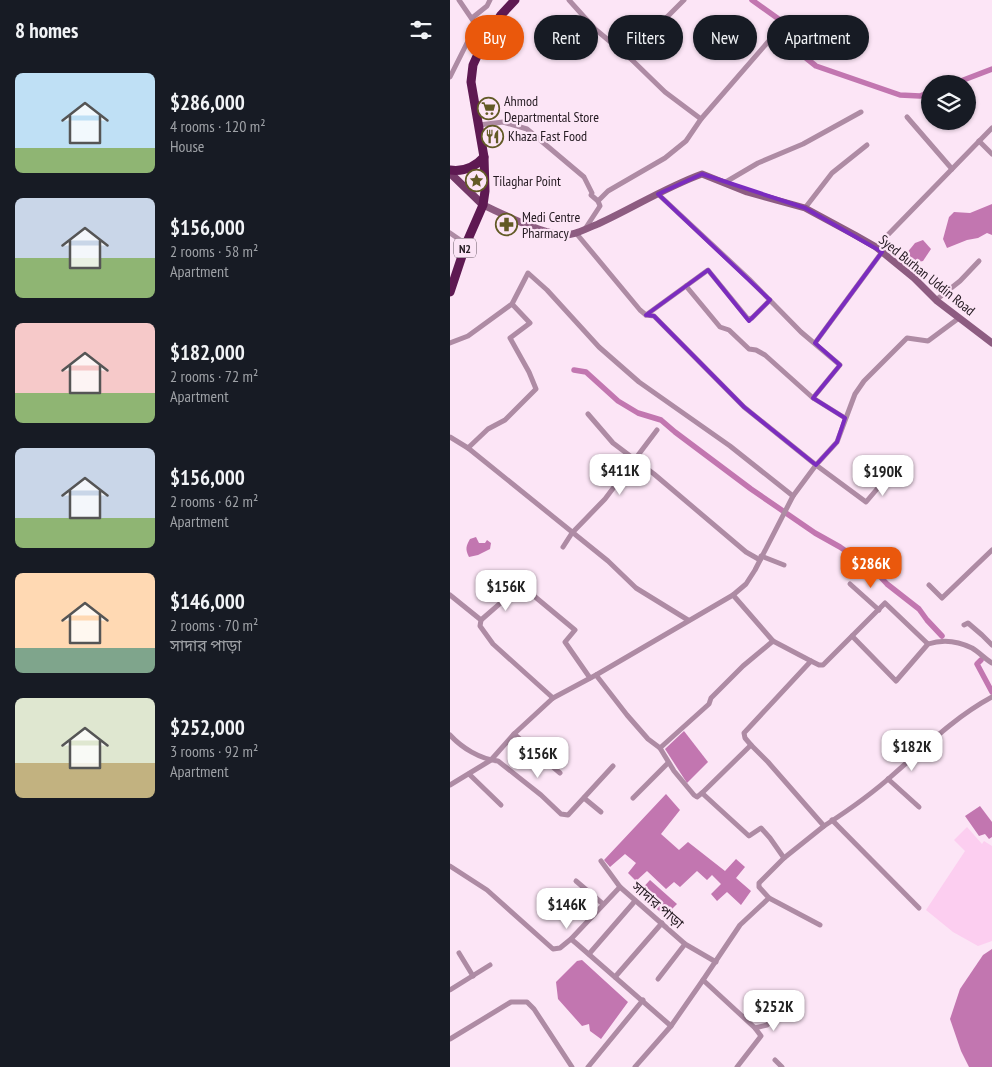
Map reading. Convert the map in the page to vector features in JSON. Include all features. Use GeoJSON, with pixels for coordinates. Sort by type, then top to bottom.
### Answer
{"type":"FeatureCollection","features":[{"type":"Feature","properties":{"kind":"highway","name":"N2"},"geometry":{"type":"LineString","coordinates":[[501,15],[515,0]]}},
{"type":"Feature","properties":{"kind":"highway","name":"N2"},"geometry":{"type":"LineString","coordinates":[[450,292],[466,244],[483,205],[486,175],[471,82],[475,60]]}},
{"type":"Feature","properties":{"kind":"highway"},"geometry":{"type":"LineString","coordinates":[[450,171],[464,170],[477,165],[484,157]]}},
{"type":"Feature","properties":{"kind":"main road"},"geometry":{"type":"LineString","coordinates":[[450,171],[483,205]]}},
{"type":"Feature","properties":{"kind":"street"},"geometry":{"type":"LineString","coordinates":[[459,0],[470,15]]}},
{"type":"Feature","properties":{"kind":"street"},"geometry":{"type":"LineString","coordinates":[[476,15],[487,6],[490,0]]}},
{"type":"Feature","properties":{"kind":"street"},"geometry":{"type":"LineString","coordinates":[[570,0],[595,29],[608,40]]}},
{"type":"Feature","properties":{"kind":"street"},"geometry":{"type":"LineString","coordinates":[[669,15],[684,0]]}},
{"type":"Feature","properties":{"kind":"street"},"geometry":{"type":"LineString","coordinates":[[598,201],[608,191],[665,158],[686,141],[702,119],[767,43]]}},
{"type":"Feature","properties":{"kind":"street"},"geometry":{"type":"LineString","coordinates":[[450,77],[465,47]]}},
{"type":"Feature","properties":{"kind":"street"},"geometry":{"type":"LineString","coordinates":[[632,60],[665,92],[702,119]]}},
{"type":"Feature","properties":{"kind":"street"},"geometry":{"type":"LineString","coordinates":[[724,183],[758,163],[803,144],[861,112]]}},
{"type":"Feature","properties":{"kind":"street"},"geometry":{"type":"LineString","coordinates":[[907,117],[952,169]]}},
{"type":"Feature","properties":{"kind":"street"},"geometry":{"type":"LineString","coordinates":[[479,125],[503,122],[527,129],[584,177],[592,193],[591,195],[598,201],[600,206],[585,229]]}},
{"type":"Feature","properties":{"kind":"street"},"geometry":{"type":"LineString","coordinates":[[815,343],[879,250],[992,128]]}},
{"type":"Feature","properties":{"kind":"street"},"geometry":{"type":"LineString","coordinates":[[979,141],[992,154]]}},
{"type":"Feature","properties":{"kind":"street"},"geometry":{"type":"LineString","coordinates":[[805,208],[832,173],[867,145]]}},
{"type":"Feature","properties":{"kind":"street","name":"Syed Burhan Uddin Road"},"geometry":{"type":"LineString","coordinates":[[483,205],[533,226],[563,235],[576,233],[624,212],[683,181],[702,174],[746,192],[805,208],[879,250],[914,278],[936,300],[992,343]]}},
{"type":"Feature","properties":{"kind":"street"},"geometry":{"type":"LineString","coordinates":[[658,194],[840,365],[813,398]]}},
{"type":"Feature","properties":{"kind":"street"},"geometry":{"type":"LineString","coordinates":[[450,233],[466,244]]}},
{"type":"Feature","properties":{"kind":"street"},"geometry":{"type":"LineString","coordinates":[[576,233],[640,310],[646,315],[654,316],[744,407],[816,465],[866,502],[900,462]]}},
{"type":"Feature","properties":{"kind":"street"},"geometry":{"type":"LineString","coordinates":[[936,300],[960,281],[979,261]]}},
{"type":"Feature","properties":{"kind":"street"},"geometry":{"type":"LineString","coordinates":[[646,315],[705,271],[709,271],[750,319],[770,300]]}},
{"type":"Feature","properties":{"kind":"street"},"geometry":{"type":"LineString","coordinates":[[450,342],[468,336],[512,304],[526,274],[531,274],[599,347],[639,382],[730,446],[793,496]]}},
{"type":"Feature","properties":{"kind":"street"},"geometry":{"type":"LineString","coordinates":[[686,286],[720,326],[729,330],[749,348],[765,355],[813,398],[845,418]]}},
{"type":"Feature","properties":{"kind":"street"},"geometry":{"type":"LineString","coordinates":[[468,448],[488,429],[505,420],[536,389],[510,338],[530,323],[512,304]]}},
{"type":"Feature","properties":{"kind":"street"},"geometry":{"type":"LineString","coordinates":[[450,785],[491,760],[514,734],[552,698],[733,594],[746,584],[793,496],[816,465],[837,442],[855,394],[860,387],[907,338],[928,341],[959,318]]}},
{"type":"Feature","properties":{"kind":"street"},"geometry":{"type":"LineString","coordinates":[[588,414],[613,443],[746,552],[784,565]]}},
{"type":"Feature","properties":{"kind":"street"},"geometry":{"type":"LineString","coordinates":[[563,547],[572,533],[605,499],[658,430]]}},
{"type":"Feature","properties":{"kind":"street"},"geometry":{"type":"LineString","coordinates":[[450,437],[468,448],[608,561],[636,588],[688,620]]}},
{"type":"Feature","properties":{"kind":"street"},"geometry":{"type":"LineString","coordinates":[[929,585],[942,598],[992,550]]}},
{"type":"Feature","properties":{"kind":"street"},"geometry":{"type":"LineString","coordinates":[[850,584],[878,610]]}},
{"type":"Feature","properties":{"kind":"street"},"geometry":{"type":"LineString","coordinates":[[552,698],[493,644],[480,626],[481,620],[520,586],[575,630],[564,642],[648,739],[660,748],[668,762],[694,795],[697,796],[702,793],[751,745]]}},
{"type":"Feature","properties":{"kind":"street"},"geometry":{"type":"LineString","coordinates":[[733,594],[773,641],[819,665],[823,664],[885,604],[928,644]]}},
{"type":"Feature","properties":{"kind":"street"},"geometry":{"type":"LineString","coordinates":[[450,595],[481,620]]}},
{"type":"Feature","properties":{"kind":"street"},"geometry":{"type":"LineString","coordinates":[[964,625],[968,623],[992,646]]}},
{"type":"Feature","properties":{"kind":"street"},"geometry":{"type":"LineString","coordinates":[[852,636],[896,681],[928,644],[939,640],[971,647],[992,663]]}},
{"type":"Feature","properties":{"kind":"street"},"geometry":{"type":"LineString","coordinates":[[660,748],[709,704],[711,698],[743,666],[773,641]]}},
{"type":"Feature","properties":{"kind":"street"},"geometry":{"type":"LineString","coordinates":[[811,661],[744,733],[745,738],[751,745],[824,826]]}},
{"type":"Feature","properties":{"kind":"street"},"geometry":{"type":"LineString","coordinates":[[820,925],[769,898],[759,887],[759,883],[784,858],[888,779],[952,723],[990,698]]}},
{"type":"Feature","properties":{"kind":"street"},"geometry":{"type":"LineString","coordinates":[[514,734],[560,773]]}},
{"type":"Feature","properties":{"kind":"street"},"geometry":{"type":"LineString","coordinates":[[450,735],[460,746],[491,760],[498,761],[541,795],[561,814],[568,815],[613,766]]}},
{"type":"Feature","properties":{"kind":"street"},"geometry":{"type":"LineString","coordinates":[[633,798],[668,762]]}},
{"type":"Feature","properties":{"kind":"street"},"geometry":{"type":"LineString","coordinates":[[469,774],[501,805]]}},
{"type":"Feature","properties":{"kind":"street"},"geometry":{"type":"LineString","coordinates":[[888,779],[919,807]]}},
{"type":"Feature","properties":{"kind":"street"},"geometry":{"type":"LineString","coordinates":[[702,793],[749,836],[760,828],[770,838],[784,858]]}},
{"type":"Feature","properties":{"kind":"street"},"geometry":{"type":"LineString","coordinates":[[584,798],[601,812]]}},
{"type":"Feature","properties":{"kind":"street"},"geometry":{"type":"LineString","coordinates":[[832,820],[919,908]]}},
{"type":"Feature","properties":{"kind":"street"},"geometry":{"type":"LineString","coordinates":[[601,861],[620,887]]}},
{"type":"Feature","properties":{"kind":"street"},"geometry":{"type":"LineString","coordinates":[[450,866],[487,890],[553,949],[560,948],[571,939],[671,1026]]}},
{"type":"Feature","properties":{"kind":"street"},"geometry":{"type":"LineString","coordinates":[[576,881],[603,904]]}},
{"type":"Feature","properties":{"kind":"street","name":"সাদার পাড়া"},"geometry":{"type":"LineString","coordinates":[[571,939],[620,887],[685,944],[716,962]]}},
{"type":"Feature","properties":{"kind":"street"},"geometry":{"type":"LineString","coordinates":[[635,1067],[671,1026],[740,925],[769,898]]}},
{"type":"Feature","properties":{"kind":"street"},"geometry":{"type":"LineString","coordinates":[[589,954],[635,901]]}},
{"type":"Feature","properties":{"kind":"street"},"geometry":{"type":"LineString","coordinates":[[615,977],[662,924]]}},
{"type":"Feature","properties":{"kind":"street"},"geometry":{"type":"LineString","coordinates":[[658,979],[685,944]]}},
{"type":"Feature","properties":{"kind":"street"},"geometry":{"type":"LineString","coordinates":[[459,953],[473,976]]}},
{"type":"Feature","properties":{"kind":"street"},"geometry":{"type":"LineString","coordinates":[[450,990],[490,965]]}},
{"type":"Feature","properties":{"kind":"street"},"geometry":{"type":"LineString","coordinates":[[703,980],[755,1028],[761,1036],[737,1067]]}},
{"type":"Feature","properties":{"kind":"street"},"geometry":{"type":"LineString","coordinates":[[588,1067],[643,1000]]}},
{"type":"Feature","properties":{"kind":"street"},"geometry":{"type":"LineString","coordinates":[[450,1039],[511,1002],[527,1002],[534,1009],[572,1067]]}},
{"type":"Feature","properties":{"kind":"street"},"geometry":{"type":"LineString","coordinates":[[755,1028],[766,1026],[779,1012]]}},
{"type":"Feature","properties":{"kind":"street"},"geometry":{"type":"LineString","coordinates":[[775,1060],[782,1067]]}},
{"type":"Feature","properties":{"kind":"highlighted area"},"geometry":{"type":"Polygon","coordinates":[[[702,174],[805,208],[882,252],[815,343],[840,365],[813,398],[845,418],[837,442],[816,465],[744,407],[654,316],[646,315],[708,270],[749,321],[770,300],[658,194],[702,174]]]}},
{"type":"Feature","properties":{"kind":"shaded area"},"geometry":{"type":"Polygon","coordinates":[[[992,204],[992,235],[987,233],[978,238],[947,248],[943,239],[949,217],[954,212],[970,213],[992,204]]]}},
{"type":"Feature","properties":{"kind":"shaded area"},"geometry":{"type":"Polygon","coordinates":[[[923,240],[931,249],[923,261],[914,263],[906,254],[915,243],[923,240]]]}},
{"type":"Feature","properties":{"kind":"shaded area"},"geometry":{"type":"Polygon","coordinates":[[[476,537],[479,543],[485,543],[487,540],[491,543],[490,549],[469,557],[467,546],[470,539],[476,537]]]}},
{"type":"Feature","properties":{"kind":"shaded area"},"geometry":{"type":"Polygon","coordinates":[[[684,731],[708,762],[687,783],[665,749],[684,731]]]}},
{"type":"Feature","properties":{"kind":"shaded area"},"geometry":{"type":"Polygon","coordinates":[[[666,794],[680,810],[661,834],[679,850],[688,842],[725,871],[736,859],[745,867],[736,878],[751,891],[741,905],[727,892],[717,901],[711,894],[721,884],[712,875],[707,880],[697,871],[680,887],[674,882],[666,889],[647,871],[636,881],[628,873],[636,863],[625,854],[610,867],[604,860],[666,794]]]}},
{"type":"Feature","properties":{"kind":"shaded area"},"geometry":{"type":"Polygon","coordinates":[[[980,806],[992,822],[992,837],[989,839],[985,834],[979,836],[965,816],[980,806]]]}},
{"type":"Feature","properties":{"kind":"shaded area"},"geometry":{"type":"Polygon","coordinates":[[[967,827],[982,844],[984,841],[992,846],[992,941],[978,946],[953,932],[926,910],[965,851],[954,840],[967,827]]]}},
{"type":"Feature","properties":{"kind":"shaded area"},"geometry":{"type":"Polygon","coordinates":[[[650,880],[677,904],[665,916],[638,893],[650,880]]]}},
{"type":"Feature","properties":{"kind":"shaded area"},"geometry":{"type":"Polygon","coordinates":[[[992,949],[992,1067],[969,1067],[961,1051],[950,1019],[960,989],[983,955],[992,949]]]}},
{"type":"Feature","properties":{"kind":"shaded area"},"geometry":{"type":"Polygon","coordinates":[[[582,960],[628,1002],[601,1039],[590,1031],[589,1024],[582,1026],[558,999],[556,982],[577,961],[582,960]]]}},
{"type":"Feature","properties":{"kind":"waterway"},"geometry":{"type":"LineString","coordinates":[[752,0],[780,20],[801,54],[816,66],[900,95],[921,96]]}},
{"type":"Feature","properties":{"kind":"waterway"},"geometry":{"type":"LineString","coordinates":[[976,75],[992,69]]}},
{"type":"Feature","properties":{"kind":"waterway"},"geometry":{"type":"LineString","coordinates":[[574,370],[586,372],[618,401],[638,413],[661,420],[751,489],[876,572],[887,584],[919,609],[942,636]]}},
{"type":"Feature","properties":{"kind":"waterway"},"geometry":{"type":"LineString","coordinates":[[981,660],[977,664],[992,692]]}},
{"type":"Feature","properties":{"kind":"place","name":"Ahmod Departmental Store"},"geometry":{"type":"Point","coordinates":[488,109]}},
{"type":"Feature","properties":{"kind":"place","name":"Khaza Fast Food"},"geometry":{"type":"Point","coordinates":[492,136]}},
{"type":"Feature","properties":{"kind":"place","name":"Tilaghar Point"},"geometry":{"type":"Point","coordinates":[477,181]}},
{"type":"Feature","properties":{"kind":"place","name":"Medi Centre Pharmacy"},"geometry":{"type":"Point","coordinates":[506,225]}}]}
